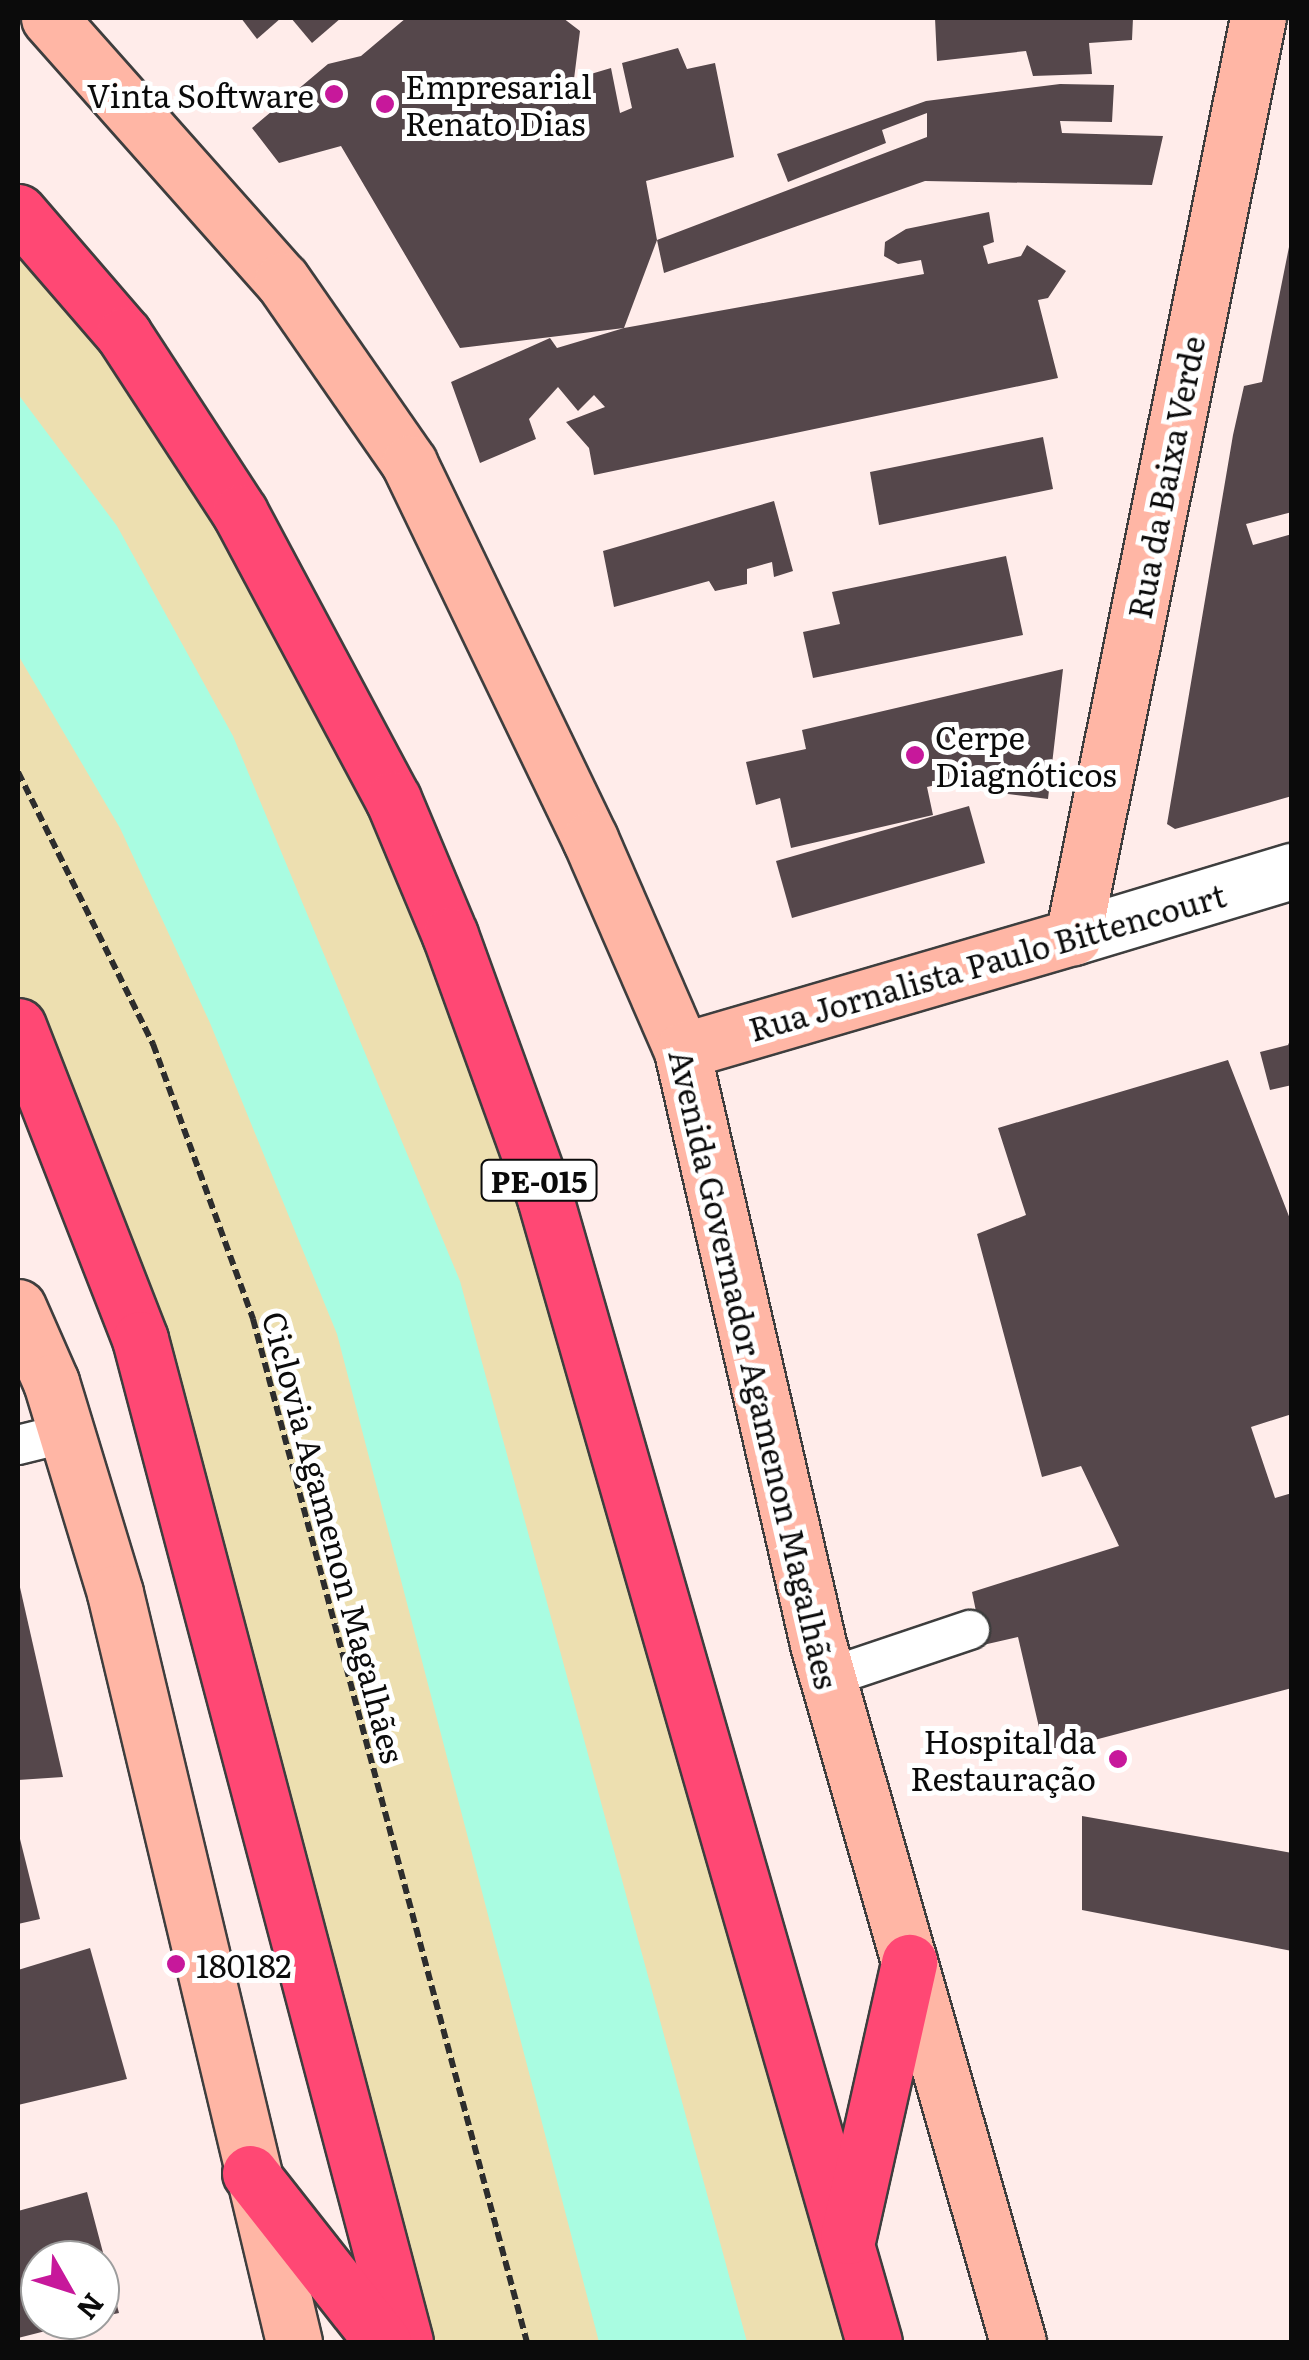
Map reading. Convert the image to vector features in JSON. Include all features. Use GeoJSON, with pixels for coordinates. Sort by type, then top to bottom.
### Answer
{"type":"FeatureCollection","features":[{"type":"Feature","properties":{"kind":"highway","name":"PE-015"},"geometry":{"type":"LineString","coordinates":[[18,212],[124,335],[240,513],[393,799],[450,934],[546,1198],[874,2342]]}},
{"type":"Feature","properties":{"kind":"highway"},"geometry":{"type":"LineString","coordinates":[[18,1026],[140,1339],[404,2342]]}},
{"type":"Feature","properties":{"kind":"highway"},"geometry":{"type":"LineString","coordinates":[[847,2243],[909,1962]]}},
{"type":"Feature","properties":{"kind":"highway"},"geometry":{"type":"LineString","coordinates":[[250,2172],[383,2342]]}},
{"type":"Feature","properties":{"kind":"main road","name":"Avenida Governador Agamenon Magalhães"},"geometry":{"type":"LineString","coordinates":[[48,18],[282,280],[409,464],[590,839],[682,1051],[827,1678],[1018,2342]]}},
{"type":"Feature","properties":{"kind":"main road","name":"Rua da Baixa Verde"},"geometry":{"type":"LineString","coordinates":[[1073,937],[1258,18]]}},
{"type":"Feature","properties":{"kind":"main road","name":"Rua Jornalista Paulo Bittencourt"},"geometry":{"type":"LineString","coordinates":[[682,1051],[1073,937]]}},
{"type":"Feature","properties":{"kind":"main road"},"geometry":{"type":"LineString","coordinates":[[18,1307],[42,1439],[115,1593],[250,2172],[294,2342]]}},
{"type":"Feature","properties":{"kind":"street","name":"Rua Jornalista Paulo Bittencourt"},"geometry":{"type":"LineString","coordinates":[[1073,937],[1292,870]]}},
{"type":"Feature","properties":{"kind":"lane"},"geometry":{"type":"LineString","coordinates":[[827,1678],[970,1630]]}},
{"type":"Feature","properties":{"kind":"path","name":"Ciclovia Agamenon Magalhães"},"geometry":{"type":"LineString","coordinates":[[18,772],[153,1044],[253,1319],[527,2342]]}},
{"type":"Feature","properties":{"kind":"shaded area"},"geometry":{"type":"Polygon","coordinates":[[[18,212],[393,799],[871,2342],[405,2342],[140,1339],[18,1026],[18,212]]]}},
{"type":"Feature","properties":{"kind":"shaded area"},"geometry":{"type":"Polygon","coordinates":[[[18,394],[117,526],[233,736],[460,1281],[747,2342],[599,2342],[337,1334],[210,1023],[120,828],[18,655],[18,394]]]}},
{"type":"Feature","properties":{"kind":"building"},"geometry":{"type":"Polygon","coordinates":[[[241,18],[281,18],[257,39],[241,18]]]}},
{"type":"Feature","properties":{"kind":"building"},"geometry":{"type":"Polygon","coordinates":[[[291,18],[341,18],[312,43],[291,18]]]}},
{"type":"Feature","properties":{"kind":"building"},"geometry":{"type":"Polygon","coordinates":[[[406,18],[563,18],[580,31],[574,79],[611,68],[620,113],[632,108],[622,63],[678,48],[687,69],[715,63],[734,157],[646,181],[657,240],[624,328],[460,348],[341,146],[279,163],[252,128],[328,64],[361,56],[406,18]]]}},
{"type":"Feature","properties":{"kind":"building"},"geometry":{"type":"Polygon","coordinates":[[[935,18],[1133,18],[1132,40],[1089,43],[1092,74],[1033,76],[1026,51],[937,61],[935,18]]]}},
{"type":"Feature","properties":{"kind":"building"},"geometry":{"type":"Polygon","coordinates":[[[1060,84],[1114,85],[1112,122],[1060,121],[1062,133],[1163,136],[1152,185],[925,181],[664,273],[657,240],[927,137],[927,113],[882,130],[886,143],[788,182],[777,154],[926,101],[1060,84]]]}},
{"type":"Feature","properties":{"kind":"building"},"geometry":{"type":"Polygon","coordinates":[[[989,212],[994,242],[983,246],[988,264],[1021,256],[1027,245],[1066,271],[1048,298],[1038,300],[1058,378],[594,475],[589,448],[566,422],[605,407],[594,395],[578,411],[558,387],[529,419],[536,439],[480,463],[451,382],[550,338],[557,348],[624,328],[924,274],[921,260],[898,264],[884,256],[885,242],[906,229],[989,212]]]}},
{"type":"Feature","properties":{"kind":"building"},"geometry":{"type":"Polygon","coordinates":[[[1290,242],[1292,512],[1246,524],[1253,545],[1292,534],[1292,796],[1175,829],[1167,824],[1233,435],[1244,386],[1262,382],[1290,242]]]}},
{"type":"Feature","properties":{"kind":"building"},"geometry":{"type":"Polygon","coordinates":[[[1043,437],[1053,489],[879,525],[870,472],[1043,437]]]}},
{"type":"Feature","properties":{"kind":"building"},"geometry":{"type":"Polygon","coordinates":[[[774,501],[793,571],[774,577],[772,562],[747,569],[747,584],[715,591],[709,581],[614,607],[603,551],[774,501]]]}},
{"type":"Feature","properties":{"kind":"building"},"geometry":{"type":"Polygon","coordinates":[[[1006,556],[1023,635],[813,678],[803,632],[840,624],[832,592],[1006,556]]]}},
{"type":"Feature","properties":{"kind":"building","name":"Cerpe Diagnóticos"},"geometry":{"type":"Polygon","coordinates":[[[1063,669],[1048,799],[1000,793],[995,771],[927,787],[933,815],[791,848],[780,798],[756,805],[746,762],[806,749],[802,730],[1063,669]]]}},
{"type":"Feature","properties":{"kind":"building"},"geometry":{"type":"Polygon","coordinates":[[[969,806],[985,863],[792,918],[776,861],[969,806]]]}},
{"type":"Feature","properties":{"kind":"building"},"geometry":{"type":"Polygon","coordinates":[[[1292,1036],[1292,1085],[1270,1090],[1260,1052],[1288,1045],[1292,1036]]]}},
{"type":"Feature","properties":{"kind":"building"},"geometry":{"type":"Polygon","coordinates":[[[1228,1060],[1292,1224],[1292,1414],[1251,1427],[1275,1498],[1292,1493],[1292,1688],[1045,1753],[1018,1637],[983,1645],[972,1592],[1119,1546],[1081,1466],[1042,1477],[977,1234],[1026,1215],[998,1128],[1228,1060]]]}},
{"type":"Feature","properties":{"kind":"building"},"geometry":{"type":"Polygon","coordinates":[[[19,1583],[63,1777],[18,1780],[19,1583]]]}},
{"type":"Feature","properties":{"kind":"building"},"geometry":{"type":"Polygon","coordinates":[[[1082,1816],[1292,1853],[1292,1951],[1082,1910],[1082,1816]]]}},
{"type":"Feature","properties":{"kind":"building"},"geometry":{"type":"Polygon","coordinates":[[[18,1831],[40,1919],[18,1924],[18,1831]]]}},
{"type":"Feature","properties":{"kind":"building"},"geometry":{"type":"Polygon","coordinates":[[[90,1948],[127,2079],[18,2105],[18,1970],[90,1948]]]}},
{"type":"Feature","properties":{"kind":"building"},"geometry":{"type":"Polygon","coordinates":[[[87,2192],[100,2240],[20,2240],[18,2338],[18,2211],[87,2192]]]}},
{"type":"Feature","properties":{"kind":"place","name":"Vinta Software"},"geometry":{"type":"Point","coordinates":[334,94]}},
{"type":"Feature","properties":{"kind":"place","name":"Empresarial Renato Dias"},"geometry":{"type":"Point","coordinates":[385,104]}},
{"type":"Feature","properties":{"kind":"place","name":"Cerpe Diagnóticos"},"geometry":{"type":"Point","coordinates":[915,755]}},
{"type":"Feature","properties":{"kind":"place","name":"Hospital da Restauração"},"geometry":{"type":"Point","coordinates":[1118,1759]}},
{"type":"Feature","properties":{"kind":"place","name":"180182"},"geometry":{"type":"Point","coordinates":[176,1964]}}]}
